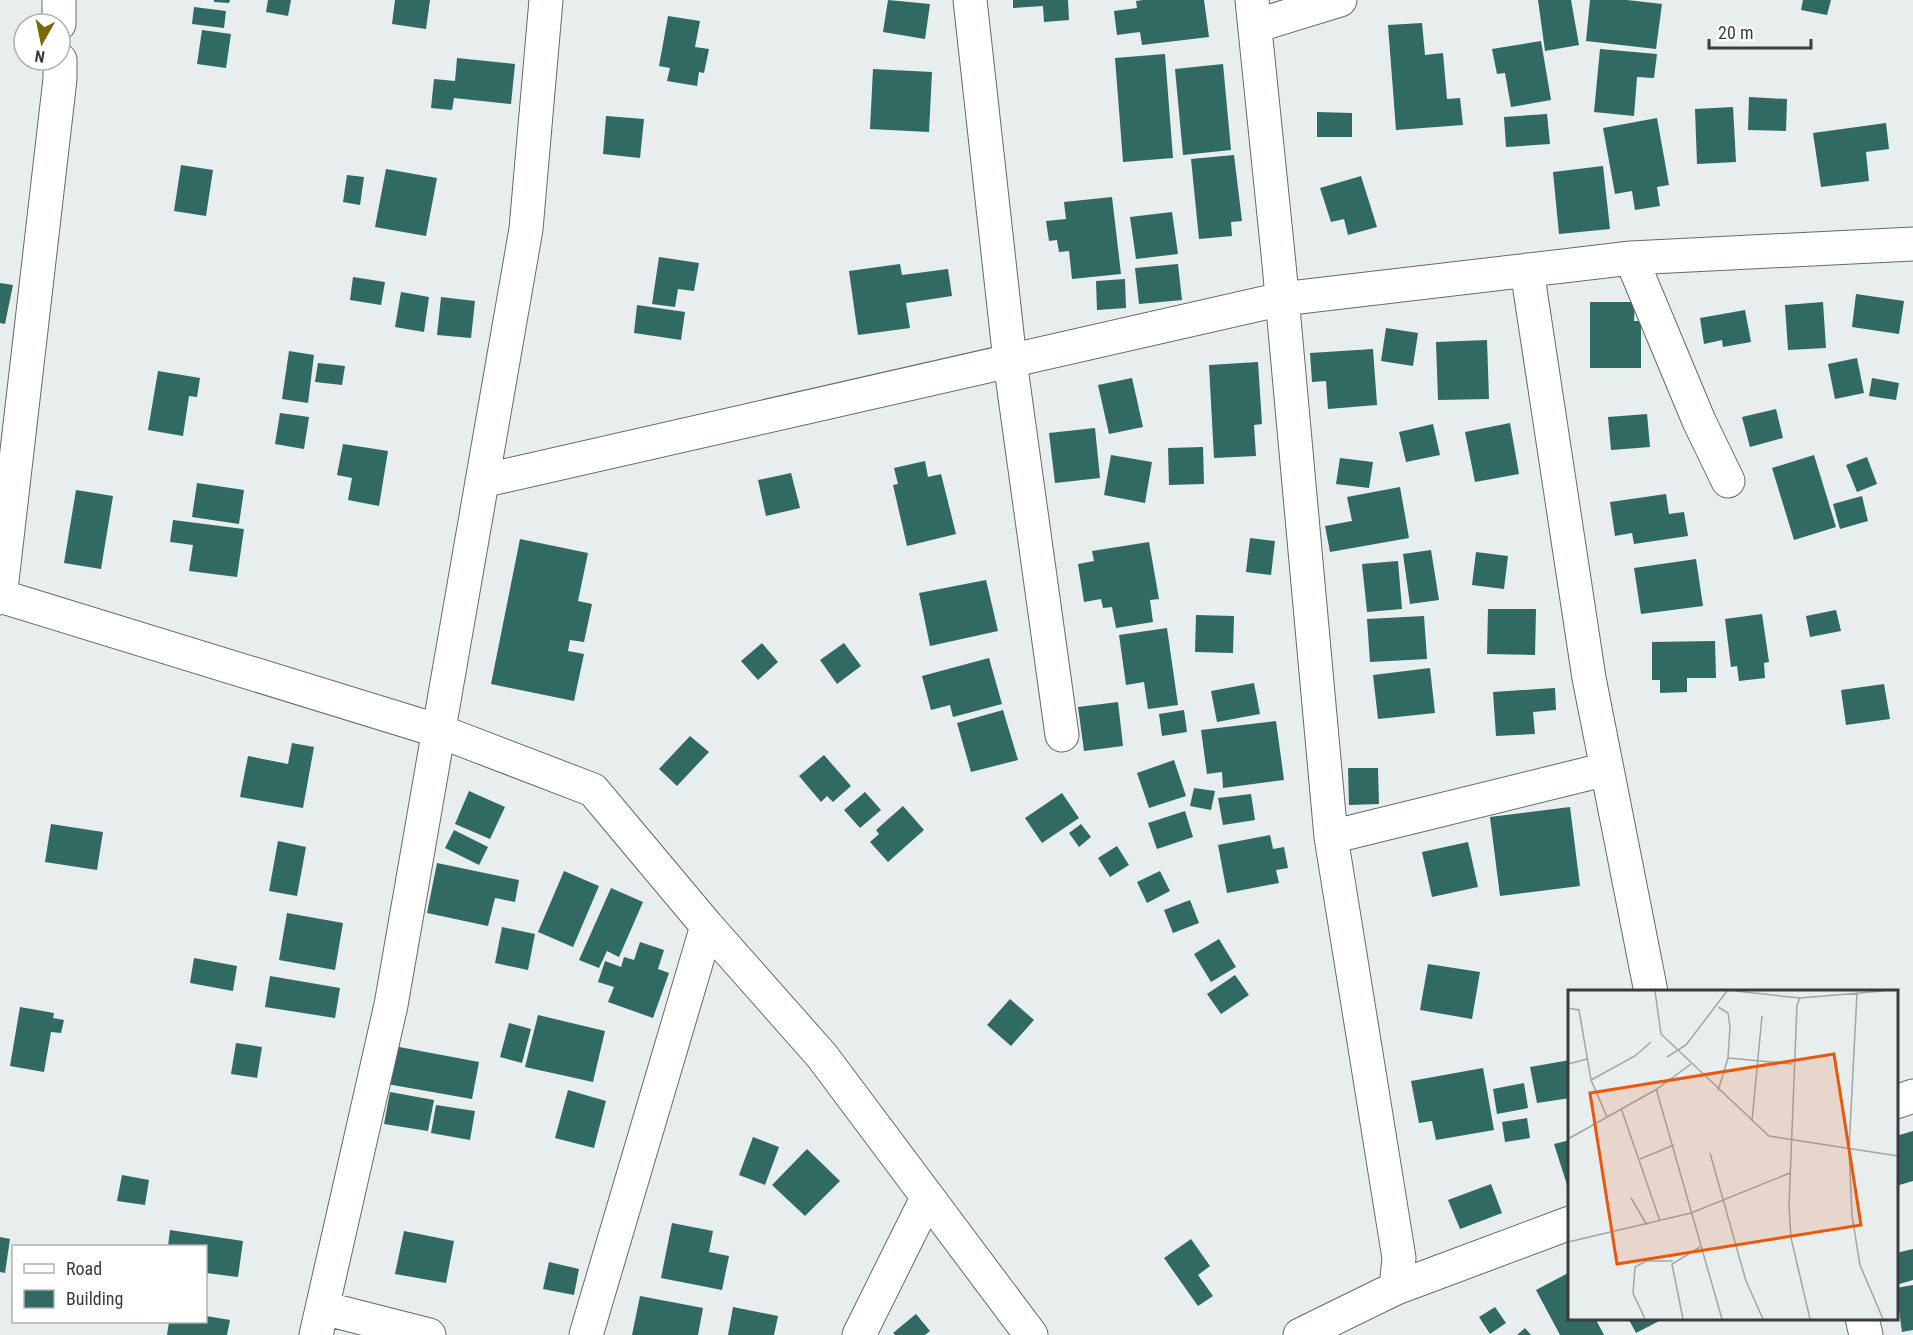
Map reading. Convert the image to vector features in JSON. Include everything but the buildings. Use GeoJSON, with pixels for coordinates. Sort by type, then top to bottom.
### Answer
{"type":"FeatureCollection","features":[{"type":"Feature","properties":{"kind":"street"},"geometry":{"type":"LineString","coordinates":[[429,1335],[320,1322],[391,1005],[526,229],[546,0]]}},
{"type":"Feature","properties":{"kind":"street"},"geometry":{"type":"LineString","coordinates":[[970,0],[1010,361],[1062,735]]}},
{"type":"Feature","properties":{"kind":"street"},"geometry":{"type":"LineString","coordinates":[[1340,0],[1254,13],[1331,837],[1399,1258],[1396,1288]]}},
{"type":"Feature","properties":{"kind":"street"},"geometry":{"type":"LineString","coordinates":[[60,72],[0,597],[439,731],[593,790],[707,926],[822,1056],[1031,1335]]}},
{"type":"Feature","properties":{"kind":"street"},"geometry":{"type":"LineString","coordinates":[[482,481],[1282,299],[1631,258],[1913,244]]}},
{"type":"Feature","properties":{"kind":"street"},"geometry":{"type":"LineString","coordinates":[[1631,258],[1699,421],[1728,481]]}},
{"type":"Feature","properties":{"kind":"street"},"geometry":{"type":"LineString","coordinates":[[1527,270],[1588,678],[1651,990]]}},
{"type":"Feature","properties":{"kind":"street"},"geometry":{"type":"LineString","coordinates":[[1331,837],[1607,769]]}},
{"type":"Feature","properties":{"kind":"street"},"geometry":{"type":"LineString","coordinates":[[586,1335],[707,926]]}},
{"type":"Feature","properties":{"kind":"street"},"geometry":{"type":"LineString","coordinates":[[1898,1101],[1913,1095]]}},
{"type":"Feature","properties":{"kind":"street"},"geometry":{"type":"LineString","coordinates":[[859,1335],[927,1198]]}},
{"type":"Feature","properties":{"kind":"street"},"geometry":{"type":"LineString","coordinates":[[1300,1335],[1396,1288],[1568,1223]]}},
{"type":"Feature","properties":{"kind":"street"},"geometry":{"type":"LineString","coordinates":[[1862,1320],[1866,1335]]}}]}
